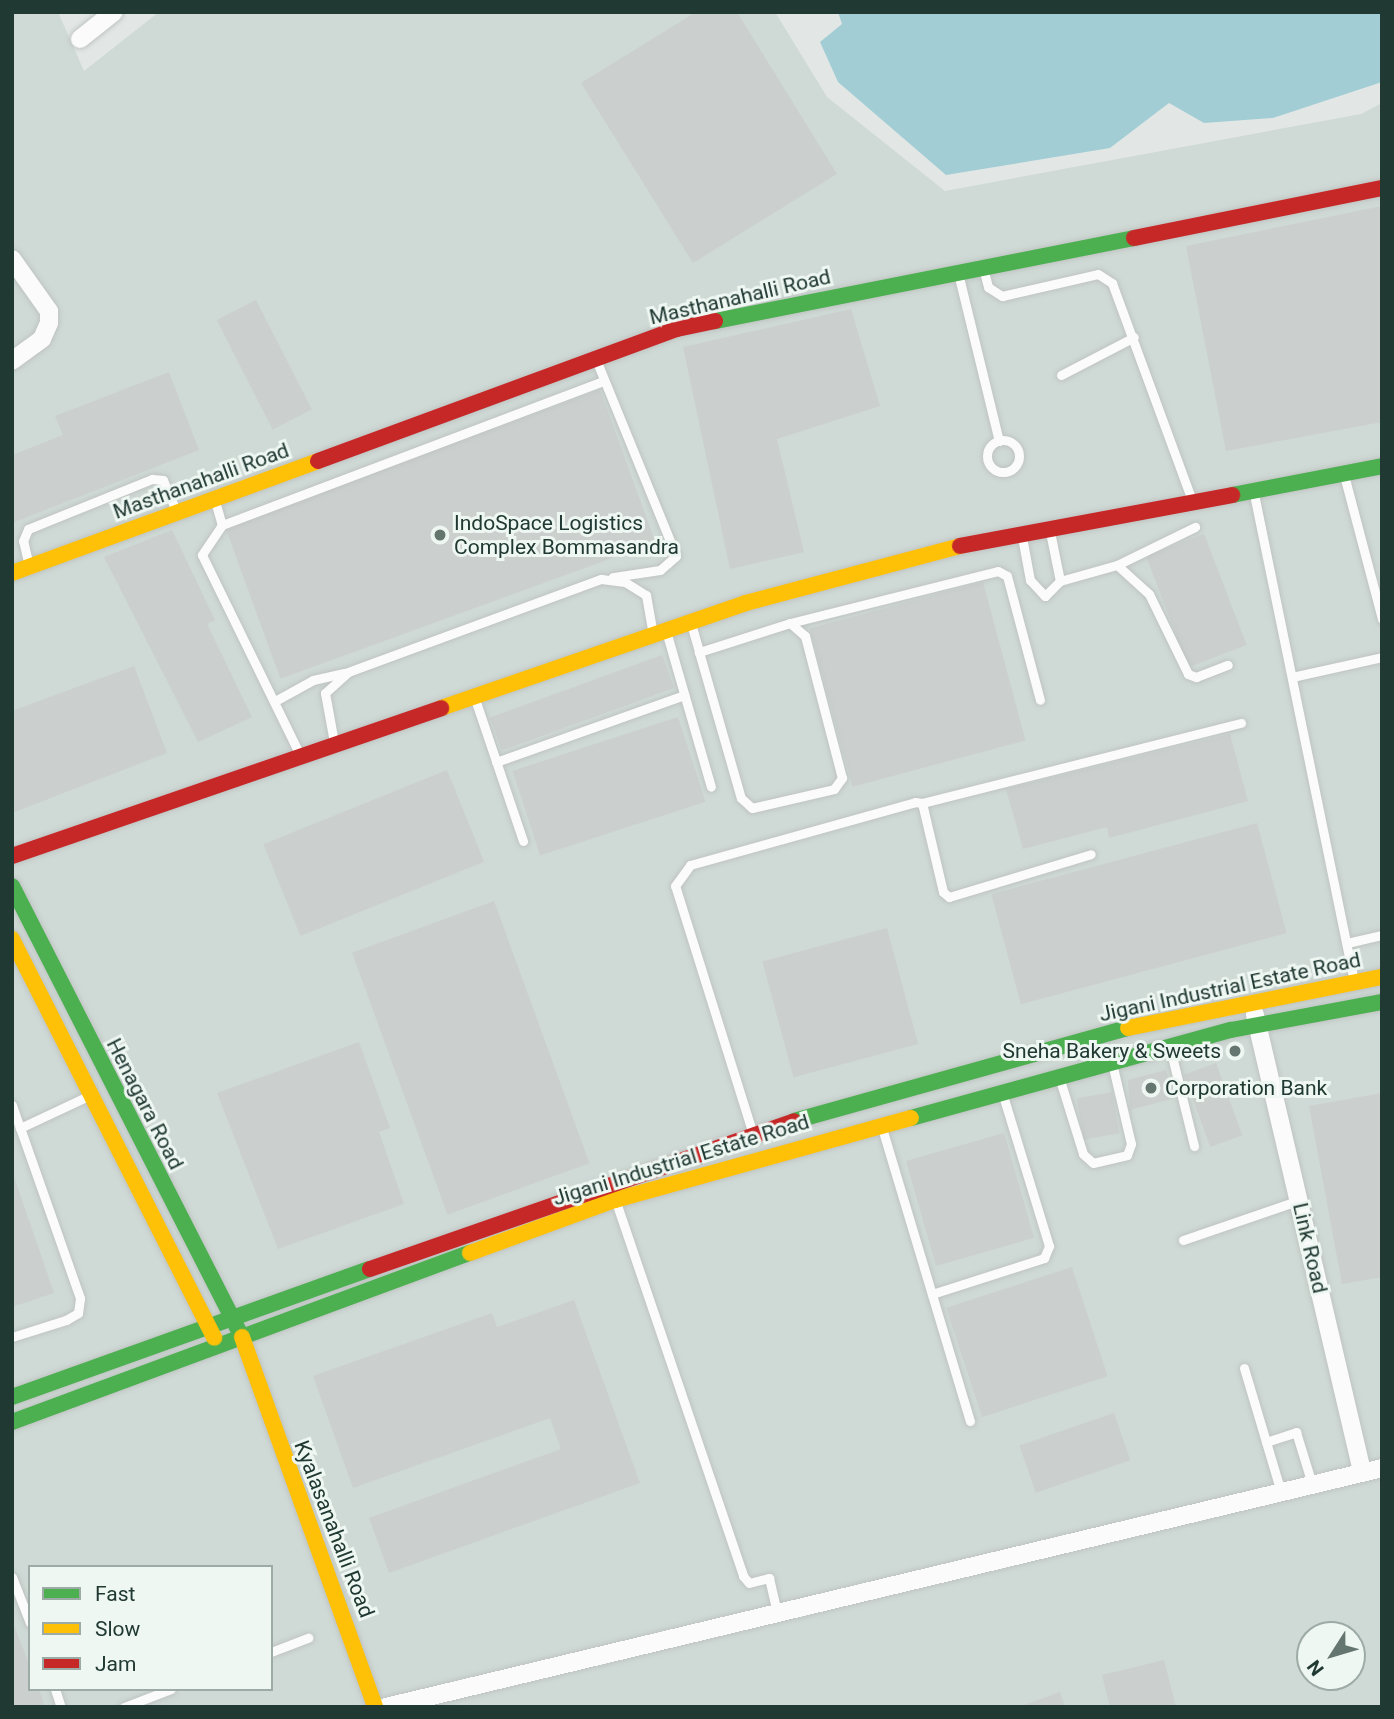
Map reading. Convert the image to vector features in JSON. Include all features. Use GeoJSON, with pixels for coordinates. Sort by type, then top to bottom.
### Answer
{"type":"FeatureCollection","features":[{"type":"Feature","properties":{"kind":"street"},"geometry":{"type":"LineString","coordinates":[[80,39],[114,12]]}},
{"type":"Feature","properties":{"kind":"street","name":"Masthanahalli Road"},"geometry":{"type":"LineString","coordinates":[[12,573],[677,329],[1382,188]]}},
{"type":"Feature","properties":{"kind":"street"},"geometry":{"type":"LineString","coordinates":[[12,259],[49,311],[49,323],[42,339],[12,361]]}},
{"type":"Feature","properties":{"kind":"street"},"geometry":{"type":"LineString","coordinates":[[12,856],[690,621],[940,547],[1382,466]]}},
{"type":"Feature","properties":{"kind":"street","name":"Henagara Road"},"geometry":{"type":"LineString","coordinates":[[12,886],[229,1317],[244,1340]]}},
{"type":"Feature","properties":{"kind":"street"},"geometry":{"type":"LineString","coordinates":[[12,939],[206,1325],[220,1347],[251,1367]]}},
{"type":"Feature","properties":{"kind":"street","name":"Jigani Industrial Estate Road"},"geometry":{"type":"LineString","coordinates":[[12,1397],[206,1325],[752,1133],[1109,1032],[1382,976]]}},
{"type":"Feature","properties":{"kind":"street","name":"Jigani Industrial Estate Road"},"geometry":{"type":"LineString","coordinates":[[12,1422],[244,1340],[615,1200],[880,1123],[1169,1046],[1257,1025],[1382,1002]]}},
{"type":"Feature","properties":{"kind":"street","name":"Link Road"},"geometry":{"type":"LineString","coordinates":[[1253,1003],[1362,1472]]}},
{"type":"Feature","properties":{"kind":"street","name":"Kyalasanahalli Road"},"geometry":{"type":"LineString","coordinates":[[244,1340],[251,1367],[375,1707]]}},
{"type":"Feature","properties":{"kind":"street"},"geometry":{"type":"LineString","coordinates":[[386,1707],[1382,1468]]}},
{"type":"Feature","properties":{"kind":"lane"},"geometry":{"type":"LineString","coordinates":[[982,266],[988,287],[1002,296],[1089,275],[1105,277],[1119,295],[1192,501]]}},
{"type":"Feature","properties":{"kind":"lane"},"geometry":{"type":"LineString","coordinates":[[957,271],[999,441]]}},
{"type":"Feature","properties":{"kind":"lane"},"geometry":{"type":"LineString","coordinates":[[1061,374],[1134,337]]}},
{"type":"Feature","properties":{"kind":"lane"},"geometry":{"type":"LineString","coordinates":[[275,701],[313,681],[348,672],[600,579],[660,570],[676,556],[596,359]]}},
{"type":"Feature","properties":{"kind":"lane"},"geometry":{"type":"LineString","coordinates":[[552,374],[560,398]]}},
{"type":"Feature","properties":{"kind":"lane"},"geometry":{"type":"LineString","coordinates":[[301,757],[202,555],[222,525],[604,381]]}},
{"type":"Feature","properties":{"kind":"lane"},"geometry":{"type":"LineString","coordinates":[[1343,473],[1382,619]]}},
{"type":"Feature","properties":{"kind":"lane"},"geometry":{"type":"LineString","coordinates":[[30,567],[23,541],[29,528],[152,479],[163,480],[177,512]]}},
{"type":"Feature","properties":{"kind":"lane"},"geometry":{"type":"LineString","coordinates":[[1253,489],[1355,982]]}},
{"type":"Feature","properties":{"kind":"lane"},"geometry":{"type":"LineString","coordinates":[[214,499],[222,525]]}},
{"type":"Feature","properties":{"kind":"lane"},"geometry":{"type":"LineString","coordinates":[[1049,527],[1060,581]]}},
{"type":"Feature","properties":{"kind":"lane"},"geometry":{"type":"LineString","coordinates":[[1021,532],[1030,580],[1045,596],[1060,581],[1117,565],[1195,527]]}},
{"type":"Feature","properties":{"kind":"lane"},"geometry":{"type":"LineString","coordinates":[[1117,565],[1149,594],[1188,674],[1196,677],[1228,665]]}},
{"type":"Feature","properties":{"kind":"lane"},"geometry":{"type":"LineString","coordinates":[[699,652],[790,623],[998,571],[1007,576],[1040,700]]}},
{"type":"Feature","properties":{"kind":"lane"},"geometry":{"type":"LineString","coordinates":[[600,579],[625,582],[646,595],[684,695],[711,788]]}},
{"type":"Feature","properties":{"kind":"lane"},"geometry":{"type":"LineString","coordinates":[[690,621],[741,798],[752,808],[834,789],[842,778],[805,636],[790,623]]}},
{"type":"Feature","properties":{"kind":"lane"},"geometry":{"type":"LineString","coordinates":[[1292,677],[1382,657]]}},
{"type":"Feature","properties":{"kind":"lane"},"geometry":{"type":"LineString","coordinates":[[335,744],[324,693],[348,672]]}},
{"type":"Feature","properties":{"kind":"lane"},"geometry":{"type":"LineString","coordinates":[[473,694],[523,841]]}},
{"type":"Feature","properties":{"kind":"lane"},"geometry":{"type":"LineString","coordinates":[[496,762],[684,695]]}},
{"type":"Feature","properties":{"kind":"lane"},"geometry":{"type":"LineString","coordinates":[[752,1133],[675,886],[690,865],[922,803],[1241,723]]}},
{"type":"Feature","properties":{"kind":"lane"},"geometry":{"type":"LineString","coordinates":[[922,803],[943,892],[950,897],[1091,855]]}},
{"type":"Feature","properties":{"kind":"lane"},"geometry":{"type":"LineString","coordinates":[[1347,943],[1382,935]]}},
{"type":"Feature","properties":{"kind":"lane"},"geometry":{"type":"LineString","coordinates":[[1169,1046],[1194,1146]]}},
{"type":"Feature","properties":{"kind":"lane"},"geometry":{"type":"LineString","coordinates":[[1058,1076],[1083,1154],[1093,1163],[1126,1155],[1131,1144],[1112,1061]]}},
{"type":"Feature","properties":{"kind":"lane"},"geometry":{"type":"LineString","coordinates":[[932,1294],[1044,1258],[1049,1246],[1002,1090]]}},
{"type":"Feature","properties":{"kind":"lane"},"geometry":{"type":"LineString","coordinates":[[20,1128],[90,1095]]}},
{"type":"Feature","properties":{"kind":"lane"},"geometry":{"type":"LineString","coordinates":[[12,1105],[80,1298],[78,1313],[66,1320],[12,1337]]}},
{"type":"Feature","properties":{"kind":"lane"},"geometry":{"type":"LineString","coordinates":[[880,1123],[971,1421]]}},
{"type":"Feature","properties":{"kind":"lane"},"geometry":{"type":"LineString","coordinates":[[615,1200],[743,1576],[749,1583],[769,1578],[777,1613]]}},
{"type":"Feature","properties":{"kind":"lane"},"geometry":{"type":"LineString","coordinates":[[1183,1240],[1300,1200]]}},
{"type":"Feature","properties":{"kind":"lane"},"geometry":{"type":"LineString","coordinates":[[1244,1368],[1281,1492]]}},
{"type":"Feature","properties":{"kind":"lane"},"geometry":{"type":"LineString","coordinates":[[1266,1442],[1296,1432],[1312,1484]]}},
{"type":"Feature","properties":{"kind":"lane"},"geometry":{"type":"LineString","coordinates":[[12,1577],[28,1618]]}},
{"type":"Feature","properties":{"kind":"lane"},"geometry":{"type":"LineString","coordinates":[[273,1651],[308,1638]]}},
{"type":"Feature","properties":{"kind":"lane"},"geometry":{"type":"LineString","coordinates":[[124,1707],[166,1691]]}},
{"type":"Feature","properties":{"kind":"shaded area"},"geometry":{"type":"Polygon","coordinates":[[[12,12],[58,12],[84,71],[159,12],[775,12],[827,97],[945,191],[1361,114],[1382,103],[1382,1707],[12,1707],[12,12]]]}},
{"type":"Feature","properties":{"kind":"water"},"geometry":{"type":"Polygon","coordinates":[[[838,12],[1382,12],[1382,82],[1273,118],[1204,123],[1169,103],[1110,148],[946,175],[838,82],[820,42],[842,24],[838,12]]]}},
{"type":"Feature","properties":{"kind":"building"},"geometry":{"type":"Polygon","coordinates":[[[696,12],[737,12],[837,174],[693,263],[581,83],[696,12]]]}},
{"type":"Feature","properties":{"kind":"building"},"geometry":{"type":"Polygon","coordinates":[[[1382,206],[1382,422],[1226,451],[1186,246],[1382,206]]]}},
{"type":"Feature","properties":{"kind":"building"},"geometry":{"type":"Polygon","coordinates":[[[256,300],[312,410],[273,430],[217,320],[256,300]]]}},
{"type":"Feature","properties":{"kind":"building"},"geometry":{"type":"Polygon","coordinates":[[[851,309],[880,406],[777,439],[804,552],[730,569],[683,347],[851,309]]]}},
{"type":"Feature","properties":{"kind":"building"},"geometry":{"type":"Polygon","coordinates":[[[169,372],[199,450],[12,523],[12,455],[63,435],[55,416],[169,372]]]}},
{"type":"Feature","properties":{"kind":"building","name":"IndoSpace Logistics Complex Bommasandra"},"geometry":{"type":"Polygon","coordinates":[[[600,390],[655,542],[280,679],[225,526],[600,390]]]}},
{"type":"Feature","properties":{"kind":"building"},"geometry":{"type":"Polygon","coordinates":[[[172,530],[215,620],[207,624],[252,717],[198,742],[104,557],[172,530]]]}},
{"type":"Feature","properties":{"kind":"building"},"geometry":{"type":"Polygon","coordinates":[[[1204,534],[1247,645],[1189,667],[1146,556],[1204,534]]]}},
{"type":"Feature","properties":{"kind":"building"},"geometry":{"type":"Polygon","coordinates":[[[983,582],[1025,740],[853,787],[810,628],[983,582]]]}},
{"type":"Feature","properties":{"kind":"building"},"geometry":{"type":"Polygon","coordinates":[[[662,655],[674,688],[502,750],[490,718],[662,655]]]}},
{"type":"Feature","properties":{"kind":"building"},"geometry":{"type":"Polygon","coordinates":[[[134,666],[167,753],[12,813],[12,711],[134,666]]]}},
{"type":"Feature","properties":{"kind":"building"},"geometry":{"type":"Polygon","coordinates":[[[678,717],[706,802],[540,855],[513,771],[678,717]]]}},
{"type":"Feature","properties":{"kind":"building"},"geometry":{"type":"Polygon","coordinates":[[[1230,734],[1248,801],[1109,838],[1107,827],[1023,849],[1006,789],[1230,734]]]}},
{"type":"Feature","properties":{"kind":"building"},"geometry":{"type":"Polygon","coordinates":[[[447,770],[484,862],[301,936],[263,844],[447,770]]]}},
{"type":"Feature","properties":{"kind":"building"},"geometry":{"type":"Polygon","coordinates":[[[1257,823],[1287,933],[1021,1004],[991,894],[1257,823]]]}},
{"type":"Feature","properties":{"kind":"building"},"geometry":{"type":"Polygon","coordinates":[[[494,901],[589,1163],[448,1215],[352,953],[494,901]]]}},
{"type":"Feature","properties":{"kind":"building"},"geometry":{"type":"Polygon","coordinates":[[[887,928],[918,1044],[793,1077],[762,961],[887,928]]]}},
{"type":"Feature","properties":{"kind":"building"},"geometry":{"type":"Polygon","coordinates":[[[359,1042],[390,1128],[379,1132],[404,1204],[278,1249],[217,1093],[359,1042]]]}},
{"type":"Feature","properties":{"kind":"building"},"geometry":{"type":"Polygon","coordinates":[[[1216,1063],[1242,1135],[1210,1147],[1184,1075],[1216,1063]]]}},
{"type":"Feature","properties":{"kind":"building"},"geometry":{"type":"Polygon","coordinates":[[[1166,1070],[1175,1098],[1130,1110],[1128,1080],[1166,1070]]]}},
{"type":"Feature","properties":{"kind":"building"},"geometry":{"type":"Polygon","coordinates":[[[1112,1092],[1119,1133],[1084,1140],[1077,1098],[1112,1092]]]}},
{"type":"Feature","properties":{"kind":"building"},"geometry":{"type":"Polygon","coordinates":[[[1382,1093],[1382,1277],[1342,1284],[1309,1106],[1382,1093]]]}},
{"type":"Feature","properties":{"kind":"building"},"geometry":{"type":"Polygon","coordinates":[[[1004,1133],[1034,1238],[936,1266],[906,1161],[1004,1133]]]}},
{"type":"Feature","properties":{"kind":"building"},"geometry":{"type":"Polygon","coordinates":[[[12,1171],[54,1293],[12,1307],[12,1171]]]}},
{"type":"Feature","properties":{"kind":"building"},"geometry":{"type":"Polygon","coordinates":[[[1072,1267],[1108,1376],[982,1417],[946,1308],[1072,1267]]]}},
{"type":"Feature","properties":{"kind":"building"},"geometry":{"type":"Polygon","coordinates":[[[574,1300],[640,1483],[389,1573],[369,1518],[561,1449],[550,1418],[353,1488],[313,1376],[492,1313],[497,1327],[574,1300]]]}},
{"type":"Feature","properties":{"kind":"building"},"geometry":{"type":"Polygon","coordinates":[[[1114,1413],[1130,1460],[1036,1493],[1019,1446],[1114,1413]]]}},
{"type":"Feature","properties":{"kind":"building"},"geometry":{"type":"Polygon","coordinates":[[[13,1623],[28,1661],[28,1691],[40,1691],[45,1707],[12,1707],[13,1623]]]}},
{"type":"Feature","properties":{"kind":"building"},"geometry":{"type":"Polygon","coordinates":[[[1164,1660],[1176,1707],[1110,1707],[1102,1675],[1164,1660]]]}},
{"type":"Feature","properties":{"kind":"building"},"geometry":{"type":"Polygon","coordinates":[[[1060,1692],[1065,1707],[1024,1705],[1060,1692]]]}},
{"type":"Feature","properties":{"kind":"traffic: fast"},"geometry":{"type":"LineString","coordinates":[[715,321],[1134,238]]}},
{"type":"Feature","properties":{"kind":"traffic: fast"},"geometry":{"type":"LineString","coordinates":[[1232,495],[1382,466]]}},
{"type":"Feature","properties":{"kind":"traffic: fast"},"geometry":{"type":"LineString","coordinates":[[12,886],[242,1337]]}},
{"type":"Feature","properties":{"kind":"traffic: fast"},"geometry":{"type":"LineString","coordinates":[[911,1118],[1231,1030],[1382,1002]]}},
{"type":"Feature","properties":{"kind":"traffic: fast"},"geometry":{"type":"LineString","coordinates":[[794,1121],[1128,1028]]}},
{"type":"Feature","properties":{"kind":"traffic: fast"},"geometry":{"type":"LineString","coordinates":[[12,1422],[470,1253]]}},
{"type":"Feature","properties":{"kind":"traffic: fast"},"geometry":{"type":"LineString","coordinates":[[12,1397],[370,1269]]}},
{"type":"Feature","properties":{"kind":"traffic: slow"},"geometry":{"type":"LineString","coordinates":[[12,573],[318,461]]}},
{"type":"Feature","properties":{"kind":"traffic: slow"},"geometry":{"type":"LineString","coordinates":[[441,708],[746,603],[960,546]]}},
{"type":"Feature","properties":{"kind":"traffic: slow"},"geometry":{"type":"LineString","coordinates":[[12,939],[214,1338]]}},
{"type":"Feature","properties":{"kind":"traffic: slow"},"geometry":{"type":"LineString","coordinates":[[1128,1028],[1382,977]]}},
{"type":"Feature","properties":{"kind":"traffic: slow"},"geometry":{"type":"LineString","coordinates":[[470,1253],[615,1200],[911,1118]]}},
{"type":"Feature","properties":{"kind":"traffic: slow"},"geometry":{"type":"LineString","coordinates":[[242,1337],[375,1707]]}},
{"type":"Feature","properties":{"kind":"traffic: jam"},"geometry":{"type":"LineString","coordinates":[[1134,238],[1382,188]]}},
{"type":"Feature","properties":{"kind":"traffic: jam"},"geometry":{"type":"LineString","coordinates":[[318,461],[677,329],[715,321]]}},
{"type":"Feature","properties":{"kind":"traffic: jam"},"geometry":{"type":"LineString","coordinates":[[960,546],[1232,495]]}},
{"type":"Feature","properties":{"kind":"traffic: jam"},"geometry":{"type":"LineString","coordinates":[[12,856],[441,708]]}},
{"type":"Feature","properties":{"kind":"traffic: jam"},"geometry":{"type":"LineString","coordinates":[[370,1269],[794,1121]]}},
{"type":"Feature","properties":{"kind":"place","name":"IndoSpace Logistics Complex Bommasandra"},"geometry":{"type":"Point","coordinates":[440,535]}},
{"type":"Feature","properties":{"kind":"place","name":"Sneha Bakery & Sweets"},"geometry":{"type":"Point","coordinates":[1235,1051]}},
{"type":"Feature","properties":{"kind":"place","name":"Corporation Bank"},"geometry":{"type":"Point","coordinates":[1151,1088]}}]}
